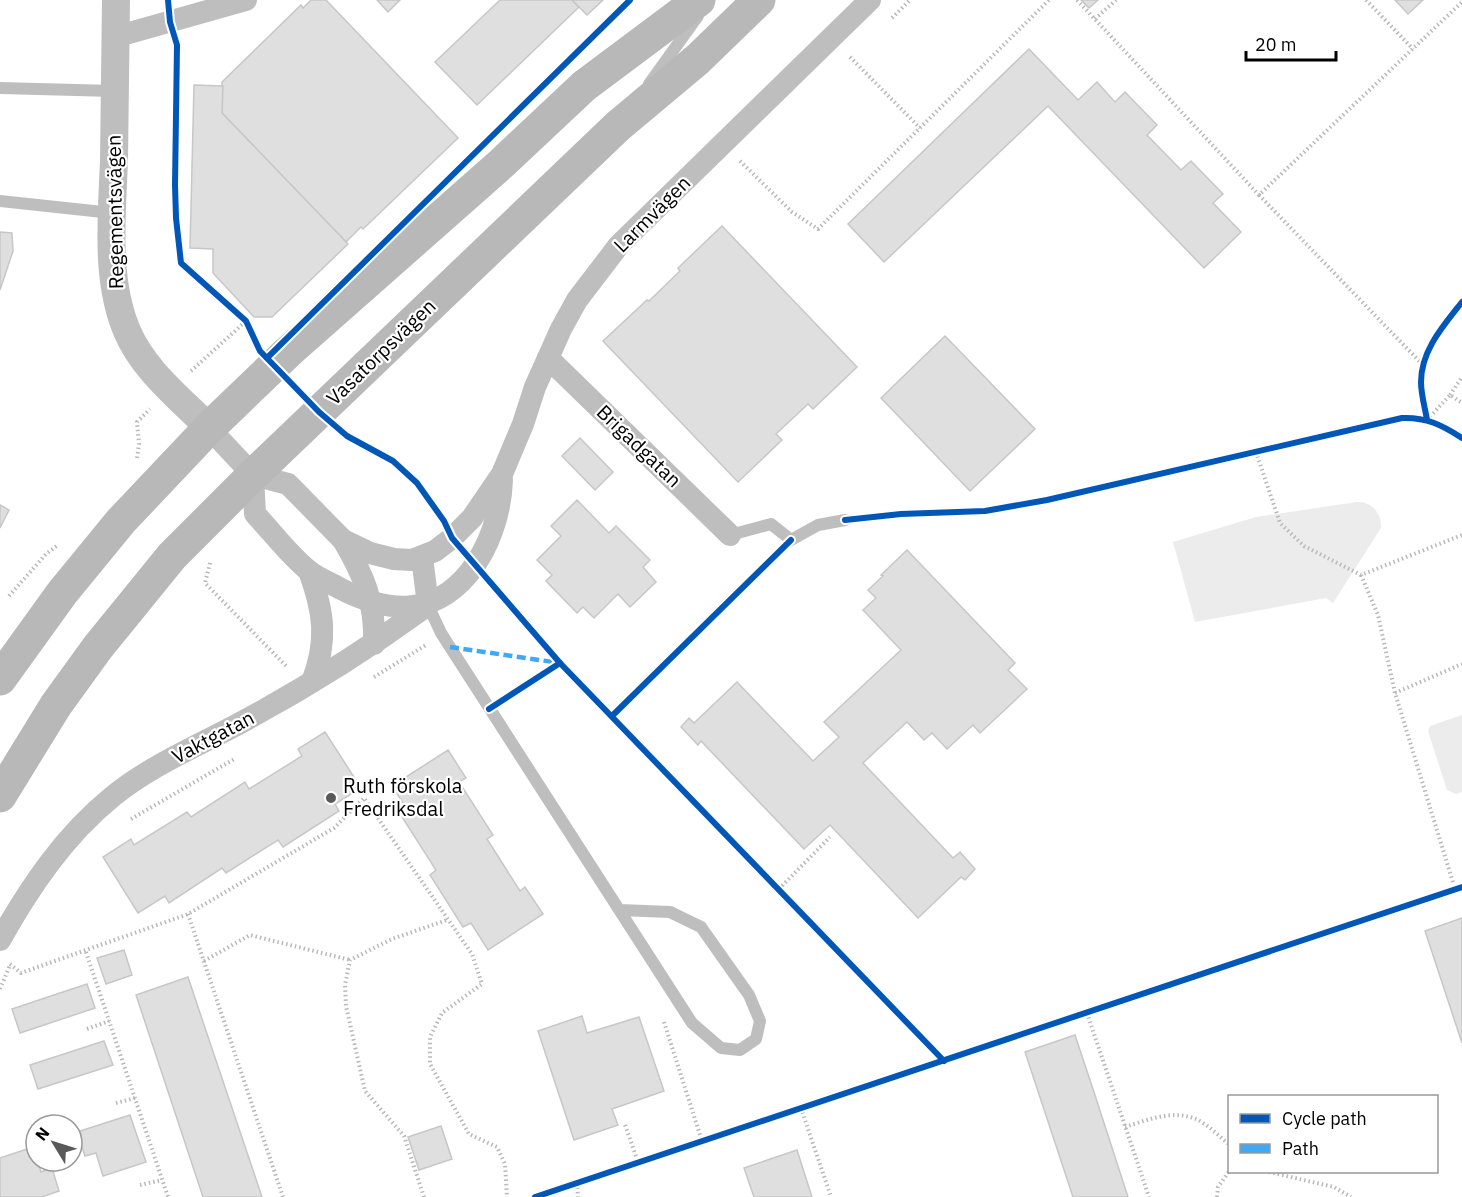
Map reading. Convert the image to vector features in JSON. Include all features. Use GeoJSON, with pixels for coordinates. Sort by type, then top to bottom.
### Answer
{"type":"FeatureCollection","features":[{"type":"Feature","properties":{"kind":"main road"},"geometry":{"type":"LineString","coordinates":[[0,679],[62,592],[145,495],[209,428],[274,366],[502,163],[584,86],[699,0]]}},
{"type":"Feature","properties":{"kind":"main road","name":"Vasatorpsvägen"},"geometry":{"type":"LineString","coordinates":[[0,796],[56,705],[98,646],[160,568],[253,475],[618,126],[698,59],[759,0]]}},
{"type":"Feature","properties":{"kind":"street","name":"Regementsvägen"},"geometry":{"type":"LineString","coordinates":[[116,0],[112,213],[113,269],[117,303],[127,332],[139,354],[154,374],[209,428]]}},
{"type":"Feature","properties":{"kind":"street"},"geometry":{"type":"LineString","coordinates":[[115,37],[246,0]]}},
{"type":"Feature","properties":{"kind":"street","name":"Larmvägen"},"geometry":{"type":"LineString","coordinates":[[502,474],[502,501],[487,544],[459,586],[428,605],[392,606],[372,602],[348,592],[309,571],[255,514],[253,475],[288,484],[343,540],[370,553],[394,559],[412,560],[422,557],[452,538],[472,518],[502,474],[548,358],[577,300],[619,245],[870,0]]}},
{"type":"Feature","properties":{"kind":"street","name":"Brigadgatan"},"geometry":{"type":"LineString","coordinates":[[548,358],[730,535]]}},
{"type":"Feature","properties":{"kind":"street"},"geometry":{"type":"LineString","coordinates":[[209,428],[253,475]]}},
{"type":"Feature","properties":{"kind":"street"},"geometry":{"type":"LineString","coordinates":[[343,540],[355,560],[372,602],[375,623],[374,644]]}},
{"type":"Feature","properties":{"kind":"street"},"geometry":{"type":"LineString","coordinates":[[422,557],[428,605]]}},
{"type":"Feature","properties":{"kind":"street"},"geometry":{"type":"LineString","coordinates":[[309,571],[319,598],[323,624],[318,665],[309,683]]}},
{"type":"Feature","properties":{"kind":"street","name":"Vaktgatan"},"geometry":{"type":"LineString","coordinates":[[3,950],[45,867],[72,835],[112,797],[152,768],[243,722],[374,644],[428,605]]}},
{"type":"Feature","properties":{"kind":"lane"},"geometry":{"type":"LineString","coordinates":[[618,126],[710,0]]}},
{"type":"Feature","properties":{"kind":"lane"},"geometry":{"type":"LineString","coordinates":[[0,88],[114,92]]}},
{"type":"Feature","properties":{"kind":"lane"},"geometry":{"type":"LineString","coordinates":[[0,201],[112,213]]}},
{"type":"Feature","properties":{"kind":"lane"},"geometry":{"type":"LineString","coordinates":[[730,535],[771,524],[791,540],[818,525],[845,520]]}},
{"type":"Feature","properties":{"kind":"lane"},"geometry":{"type":"LineString","coordinates":[[428,605],[441,633],[692,1023],[721,1048],[740,1050],[756,1039],[760,1021],[749,995],[701,927],[670,912],[620,910]]}},
{"type":"Feature","properties":{"kind":"path"},"geometry":{"type":"LineString","coordinates":[[740,161],[792,212],[818,229],[1048,0]]}},
{"type":"Feature","properties":{"kind":"path"},"geometry":{"type":"LineString","coordinates":[[1077,0],[1423,369]]}},
{"type":"Feature","properties":{"kind":"path"},"geometry":{"type":"LineString","coordinates":[[1095,19],[1116,0]]}},
{"type":"Feature","properties":{"kind":"path"},"geometry":{"type":"LineString","coordinates":[[1366,0],[1413,49]]}},
{"type":"Feature","properties":{"kind":"path"},"geometry":{"type":"LineString","coordinates":[[1259,195],[1462,2]]}},
{"type":"Feature","properties":{"kind":"path"},"geometry":{"type":"LineString","coordinates":[[850,57],[920,128]]}},
{"type":"Feature","properties":{"kind":"path"},"geometry":{"type":"LineString","coordinates":[[145,495],[128,478],[138,451],[137,422],[246,321]]}},
{"type":"Feature","properties":{"kind":"path"},"geometry":{"type":"LineString","coordinates":[[1423,369],[1427,354]]}},
{"type":"Feature","properties":{"kind":"path"},"geometry":{"type":"LineString","coordinates":[[1427,420],[1450,395],[1462,377]]}},
{"type":"Feature","properties":{"kind":"path"},"geometry":{"type":"LineString","coordinates":[[1450,395],[1462,403]]}},
{"type":"Feature","properties":{"kind":"path"},"geometry":{"type":"LineString","coordinates":[[1425,410],[1427,420]]}},
{"type":"Feature","properties":{"kind":"path"},"geometry":{"type":"LineString","coordinates":[[1256,452],[1280,523],[1304,546],[1361,575],[1378,615],[1395,693],[1455,889]]}},
{"type":"Feature","properties":{"kind":"path"},"geometry":{"type":"LineString","coordinates":[[1361,575],[1462,535]]}},
{"type":"Feature","properties":{"kind":"path"},"geometry":{"type":"LineString","coordinates":[[192,536],[211,553],[204,583],[309,683]]}},
{"type":"Feature","properties":{"kind":"path"},"geometry":{"type":"LineString","coordinates":[[9,596],[46,554],[62,541]]}},
{"type":"Feature","properties":{"kind":"path"},"geometry":{"type":"LineString","coordinates":[[1395,693],[1462,664]]}},
{"type":"Feature","properties":{"kind":"path"},"geometry":{"type":"LineString","coordinates":[[3,950],[21,973],[86,952],[188,914],[334,828],[364,798],[472,954],[482,984],[442,1013],[430,1037],[430,1064],[469,1134],[497,1147],[505,1164],[507,1197]]}},
{"type":"Feature","properties":{"kind":"path"},"geometry":{"type":"LineString","coordinates":[[778,889],[830,837]]}},
{"type":"Feature","properties":{"kind":"path"},"geometry":{"type":"LineString","coordinates":[[188,914],[283,1197]]}},
{"type":"Feature","properties":{"kind":"path"},"geometry":{"type":"LineString","coordinates":[[204,961],[250,935],[350,960],[392,939],[447,919]]}},
{"type":"Feature","properties":{"kind":"path"},"geometry":{"type":"LineString","coordinates":[[86,952],[168,1197]]}},
{"type":"Feature","properties":{"kind":"path"},"geometry":{"type":"LineString","coordinates":[[350,960],[345,985],[346,1006],[365,1091],[404,1136],[424,1197]]}},
{"type":"Feature","properties":{"kind":"path"},"geometry":{"type":"LineString","coordinates":[[671,990],[660,1008],[702,1141]]}},
{"type":"Feature","properties":{"kind":"path"},"geometry":{"type":"LineString","coordinates":[[1087,1013],[1149,1197]]}},
{"type":"Feature","properties":{"kind":"path"},"geometry":{"type":"LineString","coordinates":[[87,1029],[109,1021]]}},
{"type":"Feature","properties":{"kind":"path"},"geometry":{"type":"LineString","coordinates":[[116,1103],[135,1098]]}},
{"type":"Feature","properties":{"kind":"path"},"geometry":{"type":"LineString","coordinates":[[801,1108],[831,1197]]}},
{"type":"Feature","properties":{"kind":"path"},"geometry":{"type":"LineString","coordinates":[[1125,1127],[1175,1114],[1202,1122],[1228,1143]]}},
{"type":"Feature","properties":{"kind":"path"},"geometry":{"type":"LineString","coordinates":[[625,1125],[638,1162]]}},
{"type":"Feature","properties":{"kind":"path"},"geometry":{"type":"LineString","coordinates":[[1217,1197],[1218,1187],[1228,1173]]}},
{"type":"Feature","properties":{"kind":"path"},"geometry":{"type":"LineString","coordinates":[[1273,1173],[1334,1187],[1351,1197]]}},
{"type":"Feature","properties":{"kind":"path"},"geometry":{"type":"LineString","coordinates":[[140,1185],[162,1180]]}},
{"type":"Feature","properties":{"kind":"path"},"geometry":{"type":"LineString","coordinates":[[577,1183],[578,1197]]}},
{"type":"Feature","properties":{"kind":"shaded area"},"geometry":{"type":"Polygon","coordinates":[[[1362,502],[1375,509],[1380,517],[1381,528],[1333,603],[1326,598],[1195,622],[1173,542],[1256,517],[1362,502]]]}},
{"type":"Feature","properties":{"kind":"shaded area"},"geometry":{"type":"Polygon","coordinates":[[[1462,715],[1462,792],[1456,794],[1447,790],[1428,731],[1430,726],[1462,715]]]}},
{"type":"Feature","properties":{"kind":"building"},"geometry":{"type":"Polygon","coordinates":[[[311,0],[326,0],[458,138],[363,229],[361,227],[346,242],[222,113],[222,82],[301,5],[303,8],[311,0]]]}},
{"type":"Feature","properties":{"kind":"building"},"geometry":{"type":"Polygon","coordinates":[[[377,0],[400,0],[388,12],[377,0]]]}},
{"type":"Feature","properties":{"kind":"building"},"geometry":{"type":"Polygon","coordinates":[[[500,0],[572,0],[579,7],[477,105],[435,62],[500,0]]]}},
{"type":"Feature","properties":{"kind":"building"},"geometry":{"type":"Polygon","coordinates":[[[572,0],[603,0],[587,15],[572,0]]]}},
{"type":"Feature","properties":{"kind":"building"},"geometry":{"type":"Polygon","coordinates":[[[1081,0],[1098,0],[1089,8],[1081,0]]]}},
{"type":"Feature","properties":{"kind":"building"},"geometry":{"type":"Polygon","coordinates":[[[1395,0],[1423,0],[1408,14],[1395,0]]]}},
{"type":"Feature","properties":{"kind":"building"},"geometry":{"type":"Polygon","coordinates":[[[1029,49],[1078,100],[1097,82],[1115,102],[1125,92],[1157,125],[1147,135],[1181,170],[1191,161],[1223,194],[1213,203],[1241,232],[1204,268],[1048,106],[884,262],[848,224],[1029,49]]]}},
{"type":"Feature","properties":{"kind":"building"},"geometry":{"type":"Polygon","coordinates":[[[194,85],[223,86],[222,113],[348,244],[272,317],[254,317],[213,273],[213,249],[190,248],[194,85]]]}},
{"type":"Feature","properties":{"kind":"building"},"geometry":{"type":"Polygon","coordinates":[[[722,226],[857,367],[813,409],[808,404],[776,434],[782,440],[738,482],[603,341],[647,300],[649,301],[680,271],[678,268],[722,226]]]}},
{"type":"Feature","properties":{"kind":"building"},"geometry":{"type":"Polygon","coordinates":[[[0,232],[12,233],[13,251],[0,290],[0,232]]]}},
{"type":"Feature","properties":{"kind":"building"},"geometry":{"type":"Polygon","coordinates":[[[945,336],[1035,429],[970,491],[881,398],[945,336]]]}},
{"type":"Feature","properties":{"kind":"building"},"geometry":{"type":"Polygon","coordinates":[[[580,438],[613,472],[595,490],[562,456],[580,438]]]}},
{"type":"Feature","properties":{"kind":"building"},"geometry":{"type":"Polygon","coordinates":[[[577,500],[609,533],[616,526],[650,560],[643,567],[656,582],[630,607],[618,594],[594,618],[583,607],[577,613],[546,581],[552,575],[537,560],[561,536],[551,526],[577,500]]]}},
{"type":"Feature","properties":{"kind":"building"},"geometry":{"type":"Polygon","coordinates":[[[0,505],[9,510],[0,528],[0,505]]]}},
{"type":"Feature","properties":{"kind":"building"},"geometry":{"type":"Polygon","coordinates":[[[907,550],[1015,663],[1008,670],[1027,689],[980,733],[973,725],[947,749],[932,733],[924,740],[907,722],[863,763],[953,858],[960,852],[975,869],[965,880],[961,877],[918,918],[830,825],[804,849],[701,741],[698,745],[681,727],[689,718],[694,723],[737,682],[813,761],[839,737],[824,722],[901,650],[863,610],[876,598],[868,590],[907,550]]]}},
{"type":"Feature","properties":{"kind":"building"},"geometry":{"type":"Polygon","coordinates":[[[325,732],[361,788],[335,804],[339,811],[283,847],[278,840],[226,873],[222,868],[169,903],[165,896],[138,913],[103,857],[131,839],[134,845],[187,812],[191,817],[245,782],[249,789],[302,756],[298,749],[325,732]]]}},
{"type":"Feature","properties":{"kind":"building"},"geometry":{"type":"Polygon","coordinates":[[[448,750],[466,778],[459,782],[493,835],[487,839],[520,891],[525,887],[543,914],[488,950],[471,923],[463,927],[430,875],[436,870],[402,817],[409,812],[392,786],[448,750]]]}},
{"type":"Feature","properties":{"kind":"building"},"geometry":{"type":"Polygon","coordinates":[[[1462,918],[1462,1043],[1425,931],[1462,918]]]}},
{"type":"Feature","properties":{"kind":"building"},"geometry":{"type":"Polygon","coordinates":[[[124,950],[132,975],[106,984],[97,958],[124,950]]]}},
{"type":"Feature","properties":{"kind":"building"},"geometry":{"type":"Polygon","coordinates":[[[188,977],[262,1197],[203,1197],[136,995],[188,977]]]}},
{"type":"Feature","properties":{"kind":"building"},"geometry":{"type":"Polygon","coordinates":[[[87,984],[95,1008],[20,1033],[12,1009],[87,984]]]}},
{"type":"Feature","properties":{"kind":"building"},"geometry":{"type":"Polygon","coordinates":[[[582,1016],[587,1033],[639,1017],[664,1091],[612,1109],[618,1125],[574,1140],[538,1031],[582,1016]]]}},
{"type":"Feature","properties":{"kind":"building"},"geometry":{"type":"Polygon","coordinates":[[[1075,1035],[1128,1197],[1073,1197],[1025,1052],[1075,1035]]]}},
{"type":"Feature","properties":{"kind":"building"},"geometry":{"type":"Polygon","coordinates":[[[104,1041],[113,1065],[38,1089],[30,1065],[104,1041]]]}},
{"type":"Feature","properties":{"kind":"building"},"geometry":{"type":"Polygon","coordinates":[[[130,1115],[146,1162],[103,1176],[96,1153],[85,1156],[84,1130],[130,1115]]]}},
{"type":"Feature","properties":{"kind":"building"},"geometry":{"type":"Polygon","coordinates":[[[441,1126],[452,1159],[419,1170],[408,1137],[441,1126]]]}},
{"type":"Feature","properties":{"kind":"building"},"geometry":{"type":"Polygon","coordinates":[[[24,1150],[24,1173],[54,1173],[59,1191],[42,1197],[0,1197],[0,1158],[24,1150]]]}},
{"type":"Feature","properties":{"kind":"building"},"geometry":{"type":"Polygon","coordinates":[[[797,1150],[812,1197],[754,1197],[744,1168],[797,1150]]]}},
{"type":"Feature","properties":{"kind":"marked path"},"geometry":{"type":"LineString","coordinates":[[450,647],[560,663]]}},
{"type":"Feature","properties":{"kind":"cycle path"},"geometry":{"type":"LineString","coordinates":[[168,0],[170,22],[177,45],[175,185],[181,263],[246,321],[260,351],[319,412],[347,436],[393,461],[417,483],[444,521],[452,538],[560,663],[944,1061]]}},
{"type":"Feature","properties":{"kind":"cycle path"},"geometry":{"type":"LineString","coordinates":[[267,358],[630,0]]}},
{"type":"Feature","properties":{"kind":"cycle path"},"geometry":{"type":"LineString","coordinates":[[1427,420],[1421,382],[1425,359],[1435,339],[1462,302]]}},
{"type":"Feature","properties":{"kind":"cycle path"},"geometry":{"type":"LineString","coordinates":[[845,520],[901,514],[985,511],[1047,500],[1402,418],[1434,423],[1462,438]]}},
{"type":"Feature","properties":{"kind":"cycle path"},"geometry":{"type":"LineString","coordinates":[[612,716],[791,540]]}},
{"type":"Feature","properties":{"kind":"cycle path"},"geometry":{"type":"LineString","coordinates":[[489,709],[560,663]]}},
{"type":"Feature","properties":{"kind":"cycle path"},"geometry":{"type":"LineString","coordinates":[[535,1197],[1462,887]]}},
{"type":"Feature","properties":{"kind":"place","name":"Ruth förskola Fredriksdal"},"geometry":{"type":"Point","coordinates":[331,798]}}]}
